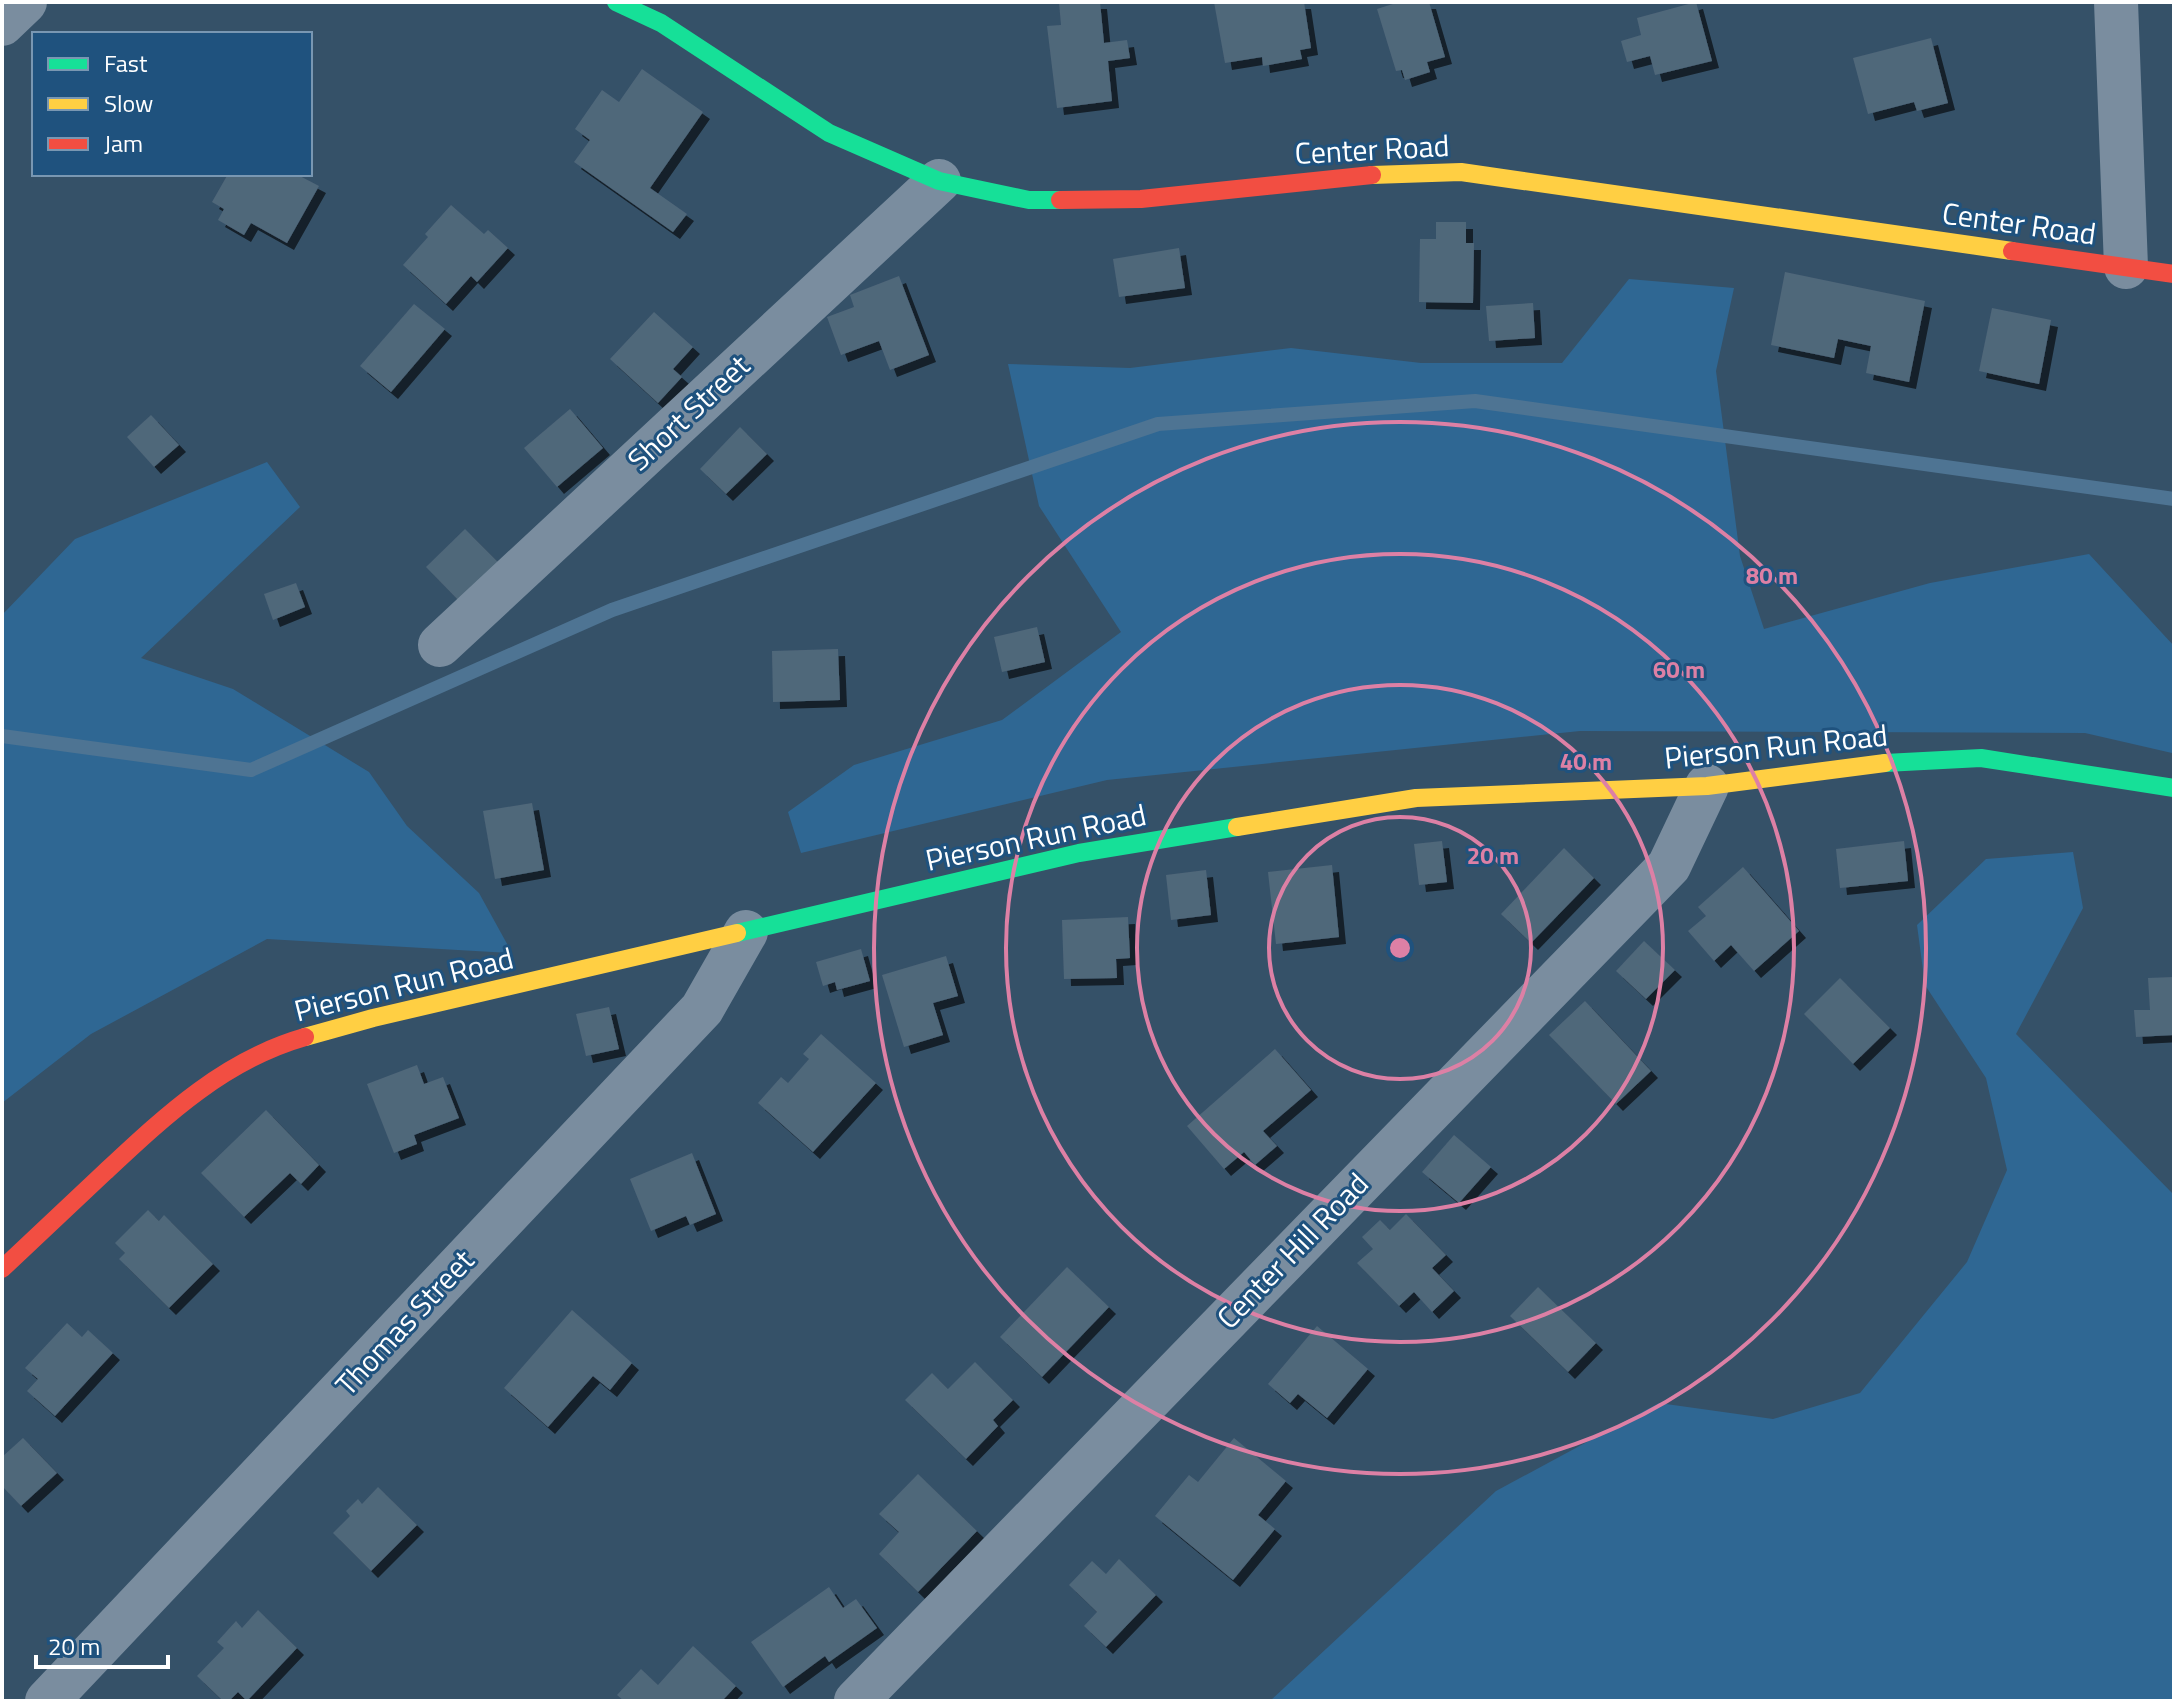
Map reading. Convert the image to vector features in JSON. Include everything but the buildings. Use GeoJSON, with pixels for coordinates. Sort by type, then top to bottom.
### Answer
{"type":"FeatureCollection","features":[{"type":"Feature","properties":{"kind":"street"},"geometry":{"type":"LineString","coordinates":[[2,24],[25,2]]}},
{"type":"Feature","properties":{"kind":"street","name":"Center Road"},"geometry":{"type":"LineString","coordinates":[[616,2],[661,23],[829,133],[939,181],[1029,200],[1141,199],[1362,175],[1461,172],[2174,274]]}},
{"type":"Feature","properties":{"kind":"street"},"geometry":{"type":"LineString","coordinates":[[2116,2],[2126,267]]}},
{"type":"Feature","properties":{"kind":"street","name":"Short Street"},"geometry":{"type":"LineString","coordinates":[[440,645],[939,181]]}},
{"type":"Feature","properties":{"kind":"street","name":"Pierson Run Road"},"geometry":{"type":"LineString","coordinates":[[2,1269],[167,1114],[226,1071],[278,1045],[373,1018],[1079,853],[1416,798],[1707,786],[1897,761],[1981,758],[2174,788]]}},
{"type":"Feature","properties":{"kind":"street","name":"Center Hill Road"},"geometry":{"type":"LineString","coordinates":[[856,1701],[1669,866],[1707,786]]}},
{"type":"Feature","properties":{"kind":"street","name":"Thomas Street"},"geometry":{"type":"LineString","coordinates":[[47,1701],[702,1009],[746,932]]}},
{"type":"Feature","properties":{"kind":"shaded area"},"geometry":{"type":"Polygon","coordinates":[[[1629,279],[1734,288],[1716,371],[1740,556],[1764,629],[1930,583],[2089,554],[2174,646],[2172,753],[2085,733],[1580,731],[1107,780],[801,853],[788,812],[854,765],[1002,720],[1121,632],[1039,506],[1008,364],[1130,368],[1291,348],[1421,363],[1562,363],[1629,279]]]}},
{"type":"Feature","properties":{"kind":"shaded area"},"geometry":{"type":"Polygon","coordinates":[[[267,462],[300,507],[141,658],[233,689],[369,772],[407,826],[479,893],[512,953],[267,939],[91,1034],[2,1103],[2,615],[75,539],[267,462]]]}},
{"type":"Feature","properties":{"kind":"shaded area"},"geometry":{"type":"Polygon","coordinates":[[[2073,852],[2083,908],[2016,1034],[2174,1195],[2174,1701],[1270,1701],[1496,1491],[1659,1403],[1773,1419],[1860,1393],[1967,1262],[2007,1170],[1986,1078],[1925,985],[1917,925],[1986,859],[2073,852]]]}},
{"type":"Feature","properties":{"kind":"waterway"},"geometry":{"type":"LineString","coordinates":[[2,736],[251,770],[612,610],[1158,424],[1475,401],[2174,499]]}},
{"type":"Feature","properties":{"kind":"traffic: fast"},"geometry":{"type":"LineString","coordinates":[[616,2],[661,23],[829,133],[939,181],[1029,200],[1060,200]]}},
{"type":"Feature","properties":{"kind":"traffic: fast"},"geometry":{"type":"LineString","coordinates":[[1885,763],[1981,758],[2174,788]]}},
{"type":"Feature","properties":{"kind":"traffic: fast"},"geometry":{"type":"LineString","coordinates":[[737,933],[1079,853],[1237,827]]}},
{"type":"Feature","properties":{"kind":"traffic: slow"},"geometry":{"type":"LineString","coordinates":[[1372,175],[1461,172],[2012,251]]}},
{"type":"Feature","properties":{"kind":"traffic: slow"},"geometry":{"type":"LineString","coordinates":[[1237,827],[1416,798],[1707,786],[1885,763]]}},
{"type":"Feature","properties":{"kind":"traffic: slow"},"geometry":{"type":"LineString","coordinates":[[305,1037],[373,1018],[737,933]]}},
{"type":"Feature","properties":{"kind":"traffic: jam"},"geometry":{"type":"LineString","coordinates":[[1060,200],[1141,199],[1372,175]]}},
{"type":"Feature","properties":{"kind":"traffic: jam"},"geometry":{"type":"LineString","coordinates":[[2012,251],[2174,274]]}},
{"type":"Feature","properties":{"kind":"traffic: jam"},"geometry":{"type":"LineString","coordinates":[[2,1269],[127,1151],[197,1092],[248,1060],[305,1037]]}}]}
